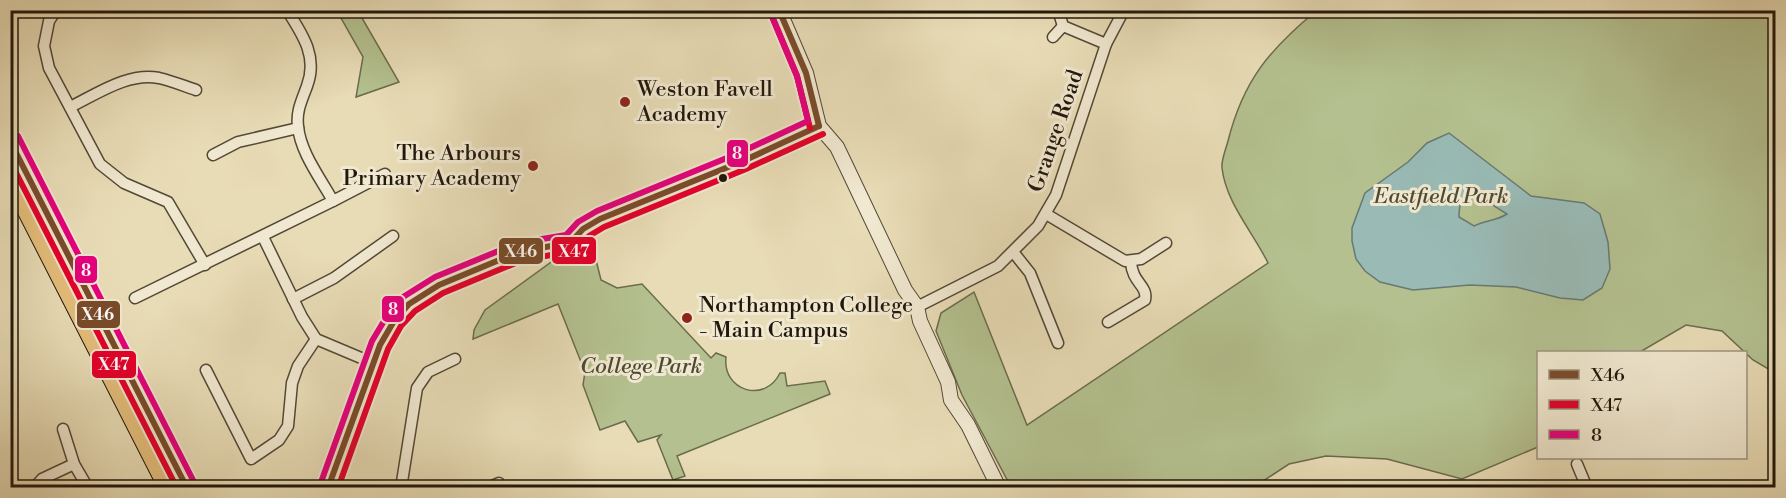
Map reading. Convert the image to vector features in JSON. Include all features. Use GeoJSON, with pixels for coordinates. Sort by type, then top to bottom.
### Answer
{"type":"FeatureCollection","features":[{"type":"Feature","properties":{"kind":"highway"},"geometry":{"type":"LineString","coordinates":[[10,140],[187,488]]}},
{"type":"Feature","properties":{"kind":"highway"},"geometry":{"type":"LineString","coordinates":[[10,178],[168,488]]}},
{"type":"Feature","properties":{"kind":"street"},"geometry":{"type":"LineString","coordinates":[[56,10],[49,21],[44,46],[49,68],[100,164],[124,183],[168,202],[206,265]]}},
{"type":"Feature","properties":{"kind":"street"},"geometry":{"type":"LineString","coordinates":[[287,10],[312,57],[311,76],[297,112],[298,128],[301,139],[333,201]]}},
{"type":"Feature","properties":{"kind":"street"},"geometry":{"type":"LineString","coordinates":[[779,10],[806,73],[819,126],[837,147],[905,290],[916,307],[920,321],[948,382],[951,400],[968,425],[999,488]]}},
{"type":"Feature","properties":{"kind":"street"},"geometry":{"type":"LineString","coordinates":[[1058,10],[1063,26],[1106,44]]}},
{"type":"Feature","properties":{"kind":"street","name":"Grange Road"},"geometry":{"type":"LineString","coordinates":[[916,307],[981,277],[1014,253],[1046,214],[1064,177],[1106,44],[1124,10]]}},
{"type":"Feature","properties":{"kind":"street"},"geometry":{"type":"LineString","coordinates":[[1053,37],[1063,26]]}},
{"type":"Feature","properties":{"kind":"street"},"geometry":{"type":"LineString","coordinates":[[70,107],[121,82],[138,77],[159,78],[196,90]]}},
{"type":"Feature","properties":{"kind":"street"},"geometry":{"type":"LineString","coordinates":[[327,488],[373,363],[394,321],[409,304],[434,288],[521,251],[570,243],[583,229],[600,219],[743,161],[819,126]]}},
{"type":"Feature","properties":{"kind":"street"},"geometry":{"type":"LineString","coordinates":[[213,155],[257,136],[298,128]]}},
{"type":"Feature","properties":{"kind":"street"},"geometry":{"type":"LineString","coordinates":[[135,298],[263,237],[385,174]]}},
{"type":"Feature","properties":{"kind":"street"},"geometry":{"type":"LineString","coordinates":[[1046,214],[1120,258],[1131,262],[1141,260],[1166,243]]}},
{"type":"Feature","properties":{"kind":"street"},"geometry":{"type":"LineString","coordinates":[[293,299],[334,278],[393,236]]}},
{"type":"Feature","properties":{"kind":"street"},"geometry":{"type":"LineString","coordinates":[[263,237],[293,299],[316,339],[373,363]]}},
{"type":"Feature","properties":{"kind":"street"},"geometry":{"type":"LineString","coordinates":[[1014,253],[1030,273],[1058,343]]}},
{"type":"Feature","properties":{"kind":"street"},"geometry":{"type":"LineString","coordinates":[[1108,322],[1146,300],[1144,288],[1132,275],[1131,262]]}},
{"type":"Feature","properties":{"kind":"street"},"geometry":{"type":"LineString","coordinates":[[206,370],[251,459],[279,440],[288,426],[292,383],[302,359],[316,339]]}},
{"type":"Feature","properties":{"kind":"street"},"geometry":{"type":"LineString","coordinates":[[401,488],[417,388],[428,372],[455,359]]}},
{"type":"Feature","properties":{"kind":"street"},"geometry":{"type":"LineString","coordinates":[[63,429],[75,464],[88,488]]}},
{"type":"Feature","properties":{"kind":"street"},"geometry":{"type":"LineString","coordinates":[[34,488],[42,479],[75,464]]}},
{"type":"Feature","properties":{"kind":"street"},"geometry":{"type":"LineString","coordinates":[[1577,464],[1587,488]]}},
{"type":"Feature","properties":{"kind":"street"},"geometry":{"type":"LineString","coordinates":[[488,488],[499,483]]}},
{"type":"Feature","properties":{"kind":"green space"},"geometry":{"type":"Polygon","coordinates":[[[337,11],[358,11],[399,82],[356,97],[363,57],[337,11]]]}},
{"type":"Feature","properties":{"kind":"green space","name":"Eastfield Park"},"geometry":{"type":"Polygon","coordinates":[[[1316,11],[1775,11],[1775,373],[1753,360],[1747,354],[1747,351],[1743,351],[1722,331],[1686,325],[1642,351],[1537,351],[1537,447],[1462,479],[1387,459],[1326,456],[1289,464],[1254,487],[1011,487],[962,395],[936,331],[941,313],[974,292],[1027,425],[1268,263],[1234,205],[1225,181],[1222,162],[1234,120],[1250,84],[1271,53],[1316,11]]]}},
{"type":"Feature","properties":{"kind":"green space","name":"College Park"},"geometry":{"type":"Polygon","coordinates":[[[595,256],[601,280],[617,288],[642,284],[711,358],[716,353],[726,357],[727,369],[737,385],[755,391],[773,383],[780,373],[785,373],[787,386],[825,381],[830,394],[677,456],[685,476],[673,480],[657,440],[661,435],[638,442],[625,421],[600,430],[583,385],[585,372],[558,304],[473,339],[474,330],[485,310],[554,260],[595,256]]]}},
{"type":"Feature","properties":{"kind":"water"},"geometry":{"type":"Polygon","coordinates":[[[1449,133],[1531,196],[1584,203],[1600,214],[1608,242],[1610,269],[1602,288],[1583,300],[1560,298],[1516,287],[1470,285],[1413,290],[1380,282],[1365,271],[1356,259],[1352,228],[1365,193],[1408,162],[1427,143],[1449,133]],[[1471,190],[1459,208],[1459,217],[1474,226],[1507,214],[1494,206],[1480,190],[1471,190]]]}},
{"type":"Feature","properties":{"kind":"transit line","name":"X46"},"geometry":{"type":"LineString","coordinates":[[779,10],[806,73],[819,126]]}},
{"type":"Feature","properties":{"kind":"transit line","name":"X47"},"geometry":{"type":"LineString","coordinates":[[771,14],[797,76],[810,128]]}},
{"type":"Feature","properties":{"kind":"transit line","name":"8"},"geometry":{"type":"LineString","coordinates":[[320,485],[372,341],[387,316],[403,297],[435,277],[518,243],[566,235],[578,222],[597,211],[739,153],[808,121],[797,76],[771,14]]}},
{"type":"Feature","properties":{"kind":"transit line","name":"X46"},"geometry":{"type":"LineString","coordinates":[[328,488],[380,345],[394,321],[409,304],[439,285],[521,251],[570,243],[583,229],[600,219],[743,161],[819,126]]}},
{"type":"Feature","properties":{"kind":"transit line","name":"X47"},"geometry":{"type":"LineString","coordinates":[[338,488],[388,349],[401,326],[415,311],[443,293],[523,260],[574,251],[589,236],[604,227],[746,169],[823,134]]}},
{"type":"Feature","properties":{"kind":"transit line","name":"8"},"geometry":{"type":"LineString","coordinates":[[18,136],[195,484]]}},
{"type":"Feature","properties":{"kind":"transit line","name":"X46"},"geometry":{"type":"LineString","coordinates":[[10,141],[187,488]]}},
{"type":"Feature","properties":{"kind":"transit line","name":"X47"},"geometry":{"type":"LineString","coordinates":[[10,161],[177,488]]}},
{"type":"Feature","properties":{"kind":"place","name":"Weston Favell Academy"},"geometry":{"type":"Point","coordinates":[625,102]}},
{"type":"Feature","properties":{"kind":"place","name":"The Arbours Primary Academy"},"geometry":{"type":"Point","coordinates":[533,166]}},
{"type":"Feature","properties":{"kind":"place","name":"Northampton College - Main Campus"},"geometry":{"type":"Point","coordinates":[687,318]}}]}
